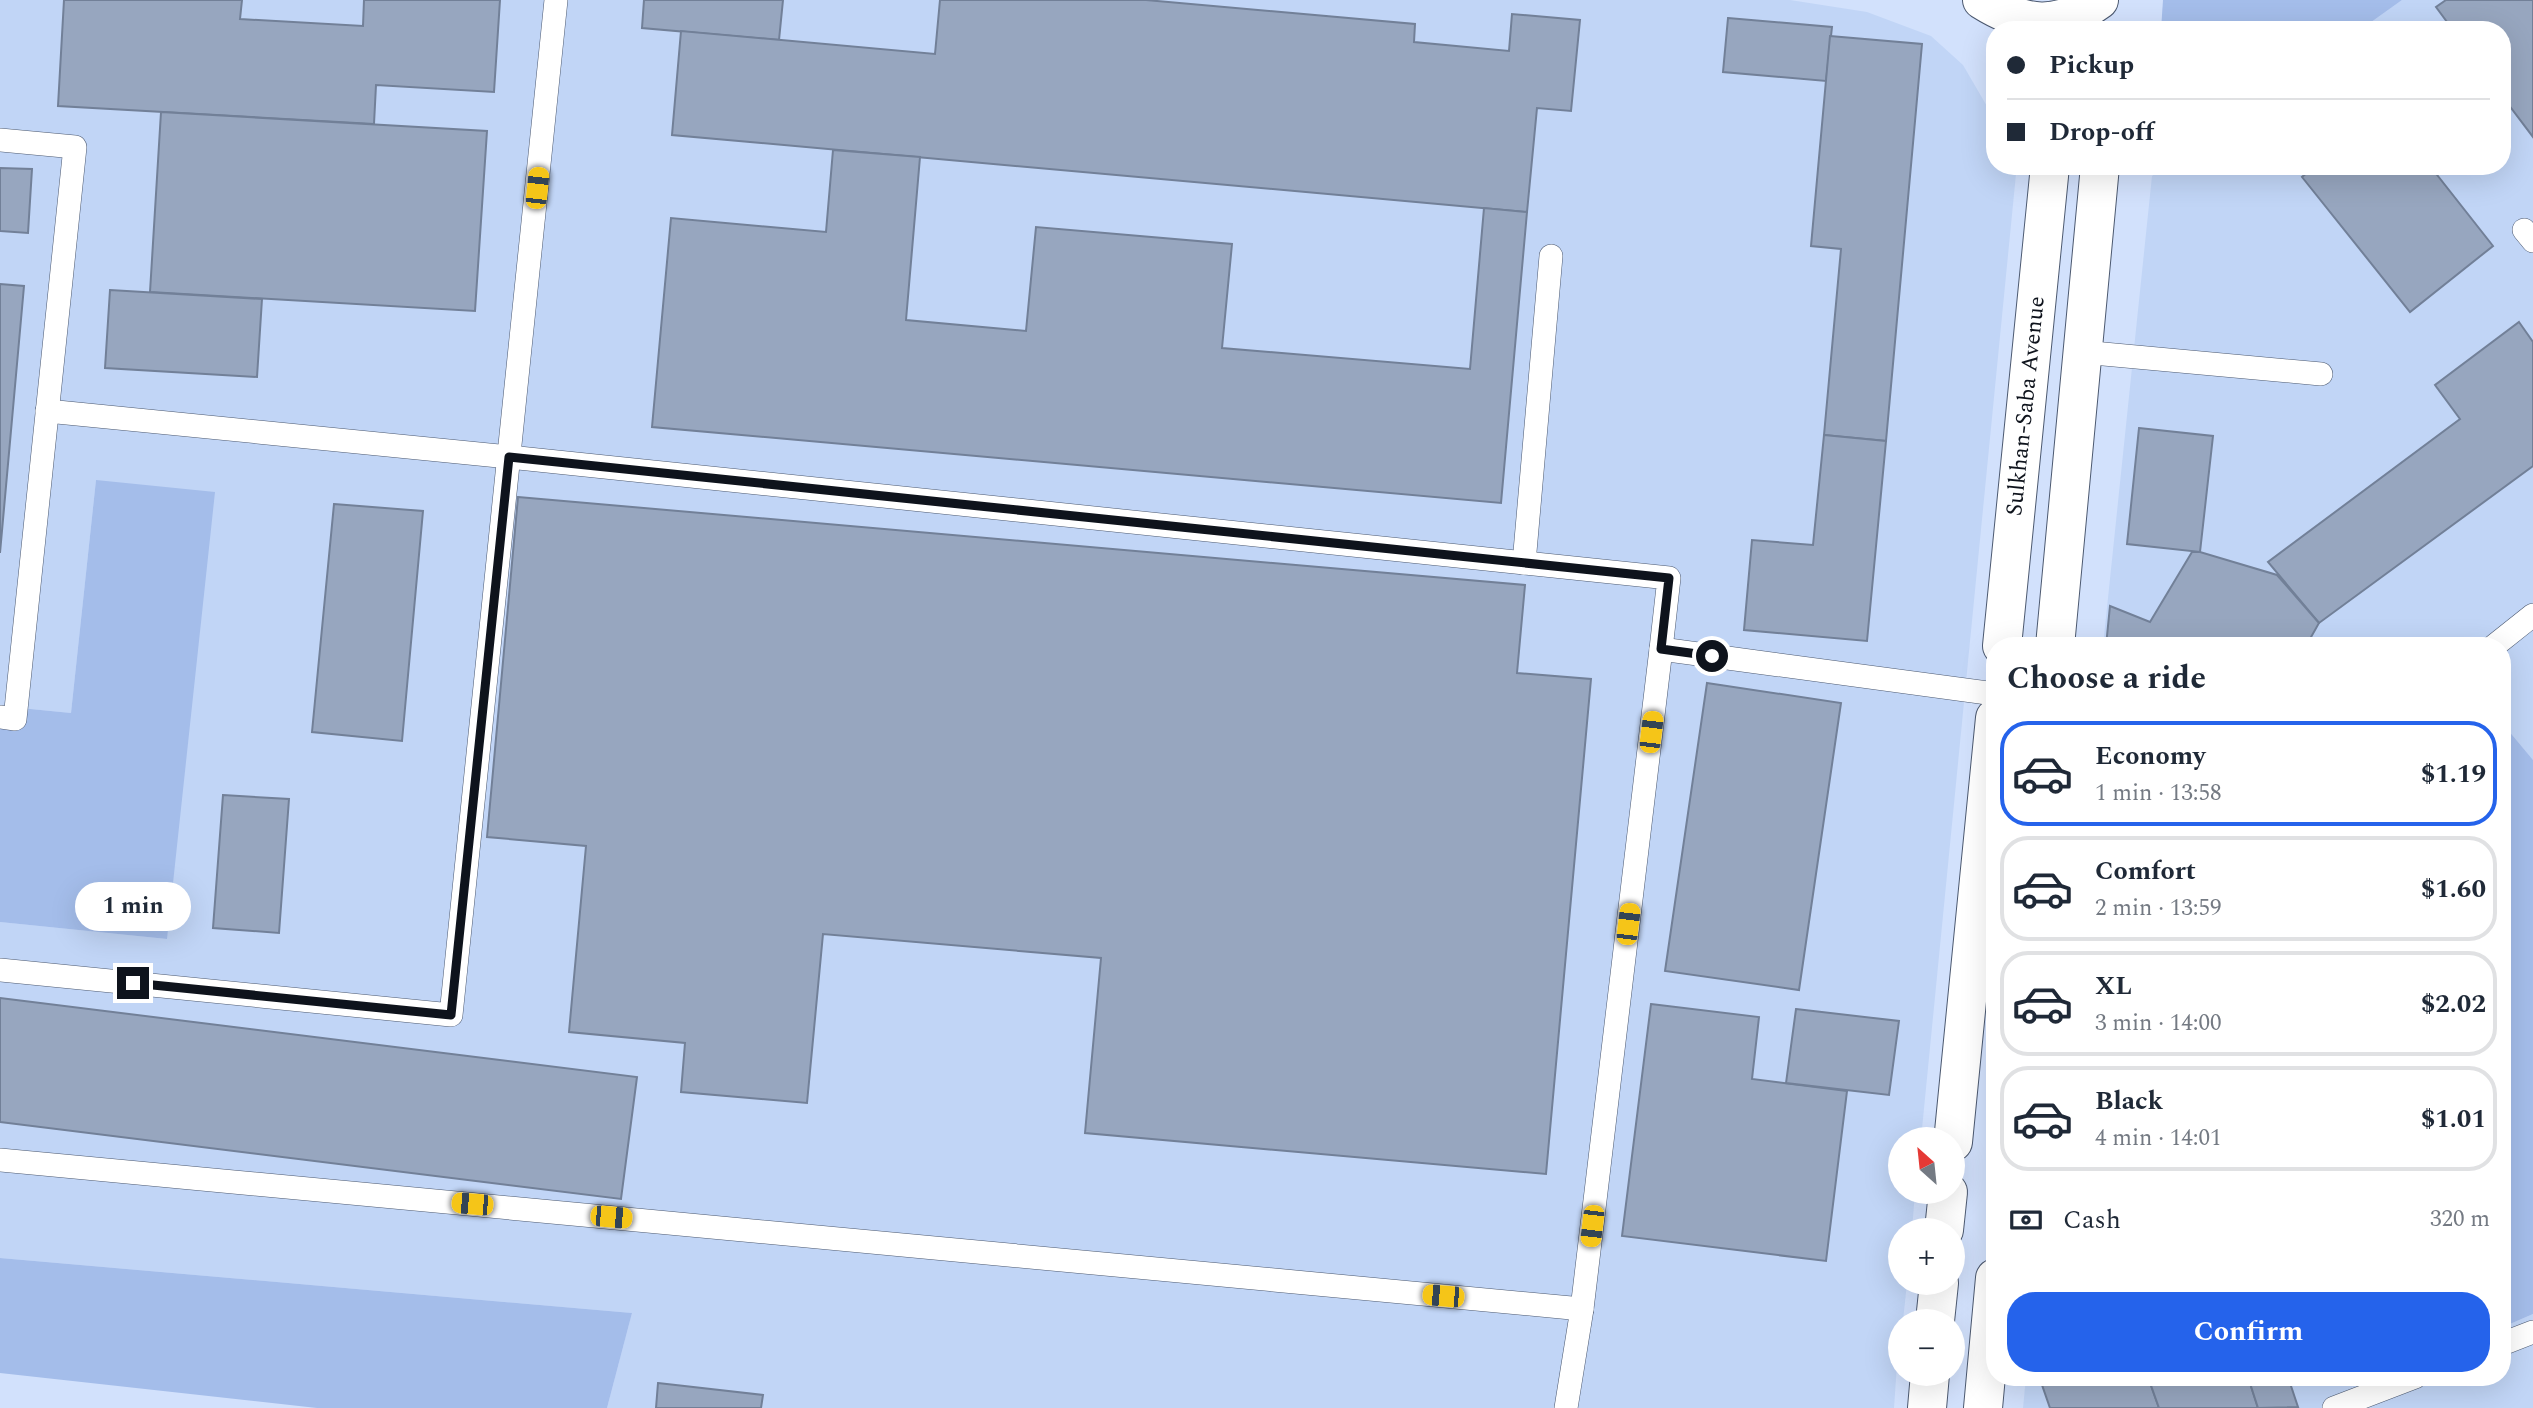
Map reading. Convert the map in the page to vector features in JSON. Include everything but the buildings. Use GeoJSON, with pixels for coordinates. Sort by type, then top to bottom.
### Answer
{"type":"FeatureCollection","features":[{"type":"Feature","properties":{"kind":"main road"},"geometry":{"type":"LineString","coordinates":[[2050,21],[2083,12],[2099,0]]}},
{"type":"Feature","properties":{"kind":"main road"},"geometry":{"type":"LineString","coordinates":[[2114,21],[2115,0]]}},
{"type":"Feature","properties":{"kind":"main road"},"geometry":{"type":"LineString","coordinates":[[1998,14],[2033,21]]}},
{"type":"Feature","properties":{"kind":"main road","name":"Sulkhan-Saba Avenue"},"geometry":{"type":"LineString","coordinates":[[2003,637],[2049,175]]}},
{"type":"Feature","properties":{"kind":"main road"},"geometry":{"type":"LineString","coordinates":[[2056,637],[2099,175]]}},
{"type":"Feature","properties":{"kind":"main road"},"geometry":{"type":"LineString","coordinates":[[1955,1127],[1984,939],[1986,899]]}},
{"type":"Feature","properties":{"kind":"main road"},"geometry":{"type":"LineString","coordinates":[[1983,1408],[1986,1376]]}},
{"type":"Feature","properties":{"kind":"main road"},"geometry":{"type":"LineString","coordinates":[[1927,1408],[1929,1386]]}},
{"type":"Feature","properties":{"kind":"lane"},"geometry":{"type":"LineString","coordinates":[[0,970],[451,1015],[556,0]]}},
{"type":"Feature","properties":{"kind":"lane"},"geometry":{"type":"LineString","coordinates":[[0,140],[75,147],[15,719],[0,717]]}},
{"type":"Feature","properties":{"kind":"lane"},"geometry":{"type":"LineString","coordinates":[[1524,563],[1551,256]]}},
{"type":"Feature","properties":{"kind":"lane"},"geometry":{"type":"LineString","coordinates":[[2082,352],[2321,374]]}},
{"type":"Feature","properties":{"kind":"lane"},"geometry":{"type":"LineString","coordinates":[[47,411],[1669,578],[1582,1309],[1566,1408]]}},
{"type":"Feature","properties":{"kind":"lane"},"geometry":{"type":"LineString","coordinates":[[2505,637],[2533,615]]}},
{"type":"Feature","properties":{"kind":"lane"},"geometry":{"type":"LineString","coordinates":[[1661,649],[1986,693]]}},
{"type":"Feature","properties":{"kind":"lane"},"geometry":{"type":"LineString","coordinates":[[0,1160],[1582,1309]]}},
{"type":"Feature","properties":{"kind":"lane"},"geometry":{"type":"LineString","coordinates":[[2511,1341],[2533,1332]]}},
{"type":"Feature","properties":{"kind":"lane"},"geometry":{"type":"LineString","coordinates":[[2334,1408],[2391,1386]]}},
{"type":"Feature","properties":{"kind":"shaded area"},"geometry":{"type":"Polygon","coordinates":[[[0,0],[1790,0],[1867,12],[1931,36],[1963,65],[1986,105],[1986,175],[2016,175],[1922,1127],[1888,1127],[1888,1204],[1914,1204],[1913,1218],[1888,1218],[1888,1295],[1906,1295],[1904,1309],[1888,1309],[1888,1386],[1896,1386],[1894,1408],[607,1408],[632,1313],[0,1258],[0,922],[167,939],[96,480],[71,713],[0,706],[0,0]]]}},
{"type":"Feature","properties":{"kind":"shaded area"},"geometry":{"type":"Polygon","coordinates":[[[2163,0],[2402,0],[2373,21],[2162,21],[2163,0]]]}},
{"type":"Feature","properties":{"kind":"shaded area"},"geometry":{"type":"Polygon","coordinates":[[[2402,0],[2533,0],[2533,760],[2511,734],[2511,637],[2104,637],[2152,176],[2511,175],[2511,21],[2373,21],[2402,0]]]}},
{"type":"Feature","properties":{"kind":"shaded area"},"geometry":{"type":"Polygon","coordinates":[[[96,480],[215,492],[167,939],[0,922],[0,706],[71,713],[96,480]]]}},
{"type":"Feature","properties":{"kind":"shaded area"},"geometry":{"type":"Polygon","coordinates":[[[2511,734],[2533,760],[2533,1314],[2511,1324],[2511,734]]]}},
{"type":"Feature","properties":{"kind":"shaded area"},"geometry":{"type":"Polygon","coordinates":[[[0,1258],[632,1313],[607,1408],[317,1408],[0,1373],[0,1258]]]}},
{"type":"Feature","properties":{"kind":"shaded area"},"geometry":{"type":"Polygon","coordinates":[[[2533,1314],[2533,1408],[2023,1408],[2025,1386],[2511,1386],[2511,1324],[2533,1314]]]}},
{"type":"Feature","properties":{"kind":"route"},"geometry":{"type":"LineString","coordinates":[[133,983],[451,1015],[509,457],[1669,578],[1661,649],[1712,656]]}}]}
